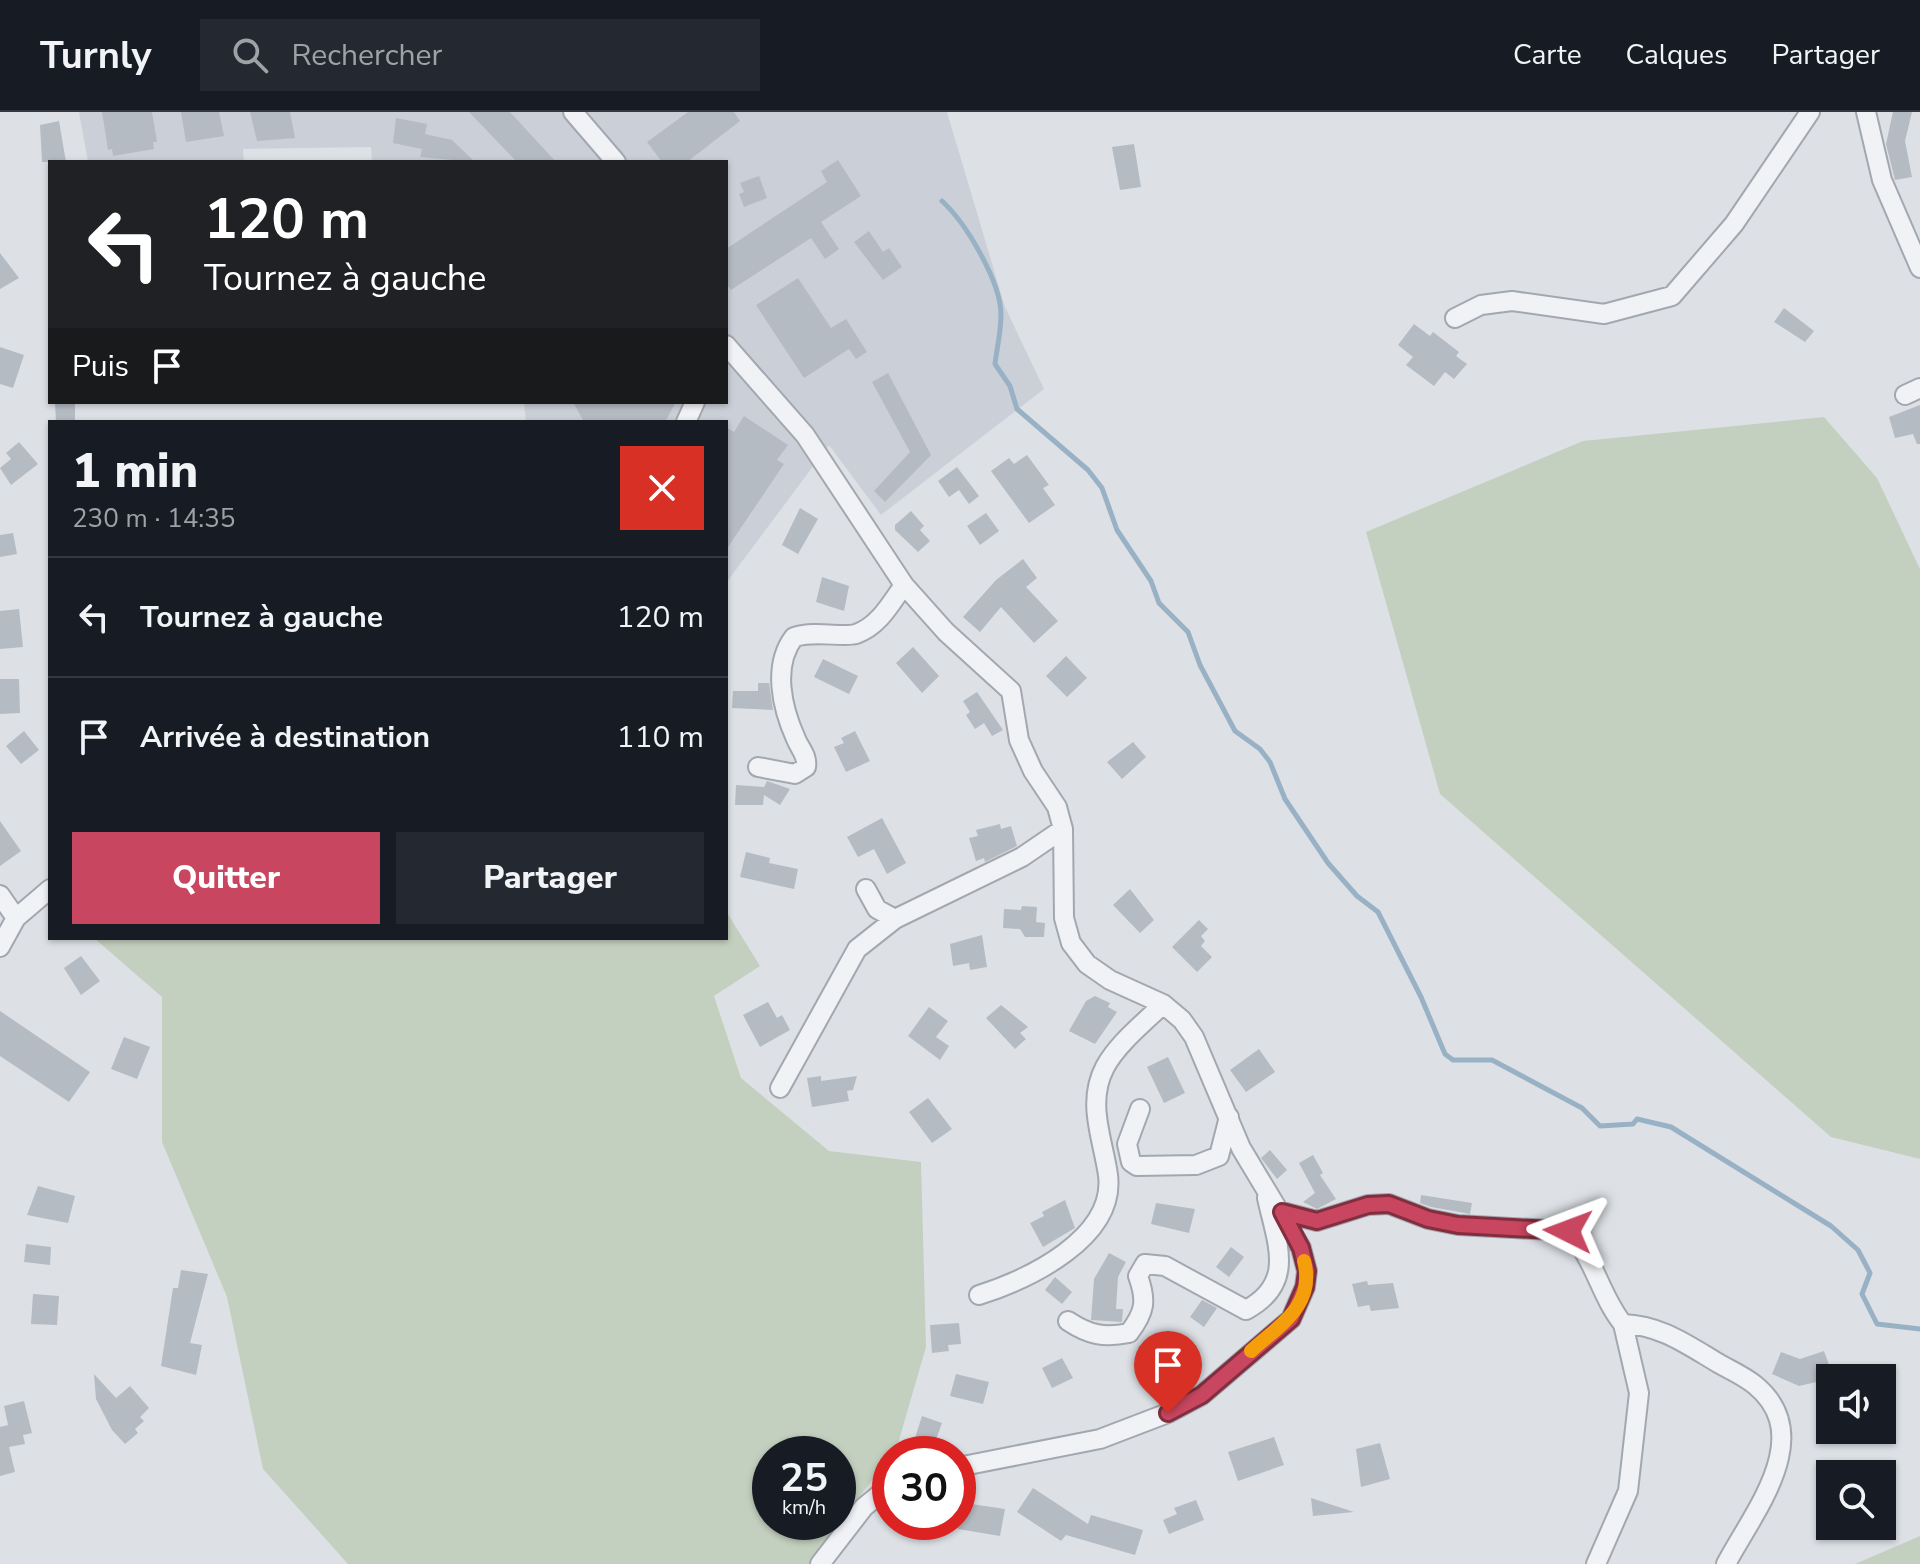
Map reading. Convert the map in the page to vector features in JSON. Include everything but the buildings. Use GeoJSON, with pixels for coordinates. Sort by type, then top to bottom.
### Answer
{"type":"FeatureCollection","features":[{"type":"Feature","properties":{"kind":"street"},"geometry":{"type":"LineString","coordinates":[[573,112],[614,160]]}},
{"type":"Feature","properties":{"kind":"street"},"geometry":{"type":"LineString","coordinates":[[1455,318],[1481,305],[1512,301],[1604,314],[1672,296],[1734,224],[1810,112]]}},
{"type":"Feature","properties":{"kind":"street"},"geometry":{"type":"LineString","coordinates":[[1866,112],[1882,180],[1920,268]]}},
{"type":"Feature","properties":{"kind":"street"},"geometry":{"type":"LineString","coordinates":[[728,347],[805,435],[904,585],[946,632],[1011,691],[1019,740],[1033,771],[1057,807],[1063,829],[1064,918],[1071,943],[1087,964],[1110,980],[1163,1004],[1182,1020],[1194,1037],[1266,1192],[1282,1212],[1301,1248],[1307,1271],[1305,1287],[1291,1319],[1202,1395],[1168,1413],[1100,1439],[976,1463]]}},
{"type":"Feature","properties":{"kind":"street"},"geometry":{"type":"LineString","coordinates":[[758,767],[795,774],[806,767],[808,759],[787,721],[780,664],[794,637],[813,631],[854,635],[878,621],[904,585]]}},
{"type":"Feature","properties":{"kind":"street"},"geometry":{"type":"LineString","coordinates":[[780,1088],[857,949],[895,919],[1022,857],[1063,829]]}},
{"type":"Feature","properties":{"kind":"street"},"geometry":{"type":"LineString","coordinates":[[866,889],[877,909],[895,919]]}},
{"type":"Feature","properties":{"kind":"street"},"geometry":{"type":"LineString","coordinates":[[0,947],[16,918],[48,891]]}},
{"type":"Feature","properties":{"kind":"street"},"geometry":{"type":"LineString","coordinates":[[0,895],[16,918]]}},
{"type":"Feature","properties":{"kind":"street"},"geometry":{"type":"LineString","coordinates":[[979,1295],[1014,1284],[1042,1269],[1092,1226],[1107,1207],[1108,1175],[1099,1143],[1095,1102],[1104,1068],[1163,1004]]}},
{"type":"Feature","properties":{"kind":"street"},"geometry":{"type":"LineString","coordinates":[[1140,1109],[1127,1144],[1131,1162],[1137,1166],[1196,1165],[1219,1156],[1229,1117]]}},
{"type":"Feature","properties":{"kind":"street"},"geometry":{"type":"LineString","coordinates":[[1068,1321],[1084,1332],[1108,1337],[1129,1333],[1143,1315],[1146,1296],[1138,1276],[1145,1264],[1165,1266],[1246,1310],[1263,1301],[1276,1287],[1279,1253],[1266,1192]]}},
{"type":"Feature","properties":{"kind":"street"},"geometry":{"type":"LineString","coordinates":[[1282,1212],[1317,1221],[1368,1205],[1389,1204],[1428,1219],[1458,1225],[1568,1231],[1580,1243],[1609,1307],[1623,1324],[1639,1393],[1628,1491],[1596,1564]]}},
{"type":"Feature","properties":{"kind":"street"},"geometry":{"type":"LineString","coordinates":[[1623,1324],[1645,1325],[1665,1332],[1755,1385],[1781,1420],[1781,1458],[1726,1564]]}},
{"type":"Feature","properties":{"kind":"street"},"geometry":{"type":"LineString","coordinates":[[820,1564],[872,1501]]}},
{"type":"Feature","properties":{"kind":"shaded area"},"geometry":{"type":"Polygon","coordinates":[[[79,112],[947,112],[1005,307],[1044,389],[881,515],[829,445],[728,580],[728,420],[526,420],[524,404],[728,404],[728,160],[372,160],[371,147],[243,149],[244,160],[88,160],[79,112]]]}},
{"type":"Feature","properties":{"kind":"green space"},"geometry":{"type":"Polygon","coordinates":[[[1824,417],[1877,478],[1920,569],[1920,1159],[1831,1137],[1440,794],[1366,532],[1583,441],[1824,417]]]}},
{"type":"Feature","properties":{"kind":"green space"},"geometry":{"type":"Polygon","coordinates":[[[728,914],[760,966],[714,996],[741,1078],[829,1151],[921,1162],[926,1347],[900,1436],[872,1436],[872,1480],[856,1502],[856,1436],[752,1436],[752,1540],[827,1540],[809,1564],[348,1564],[263,1469],[227,1297],[162,1142],[162,997],[96,940],[728,940],[728,914]]]}},
{"type":"Feature","properties":{"kind":"green space"},"geometry":{"type":"Polygon","coordinates":[[[1920,1536],[1920,1564],[1855,1564],[1920,1536]]]}},
{"type":"Feature","properties":{"kind":"waterway"},"geometry":{"type":"LineString","coordinates":[[942,201],[971,238],[995,286],[1001,315],[995,364],[1010,386],[1017,409],[1088,470],[1102,488],[1117,530],[1151,581],[1159,603],[1188,632],[1200,665],[1235,731],[1260,749],[1270,762],[1285,799],[1328,863],[1357,896],[1378,912],[1421,997],[1445,1054],[1453,1060],[1492,1060],[1582,1108],[1600,1126],[1633,1124],[1637,1119],[1671,1127],[1831,1226],[1858,1250],[1870,1273],[1862,1294],[1877,1324],[1920,1329]]}},
{"type":"Feature","properties":{"kind":"slow traffic"},"geometry":{"type":"LineString","coordinates":[[1251,1351],[1291,1319],[1305,1287],[1307,1271],[1304,1261]]}},
{"type":"Feature","properties":{"kind":"route"},"geometry":{"type":"LineString","coordinates":[[1168,1413],[1202,1395],[1291,1319],[1305,1287],[1307,1271],[1301,1248],[1282,1212],[1305,1221],[1317,1221],[1368,1205],[1389,1204],[1428,1219],[1458,1225],[1501,1230],[1555,1228],[1568,1231]]}}]}
